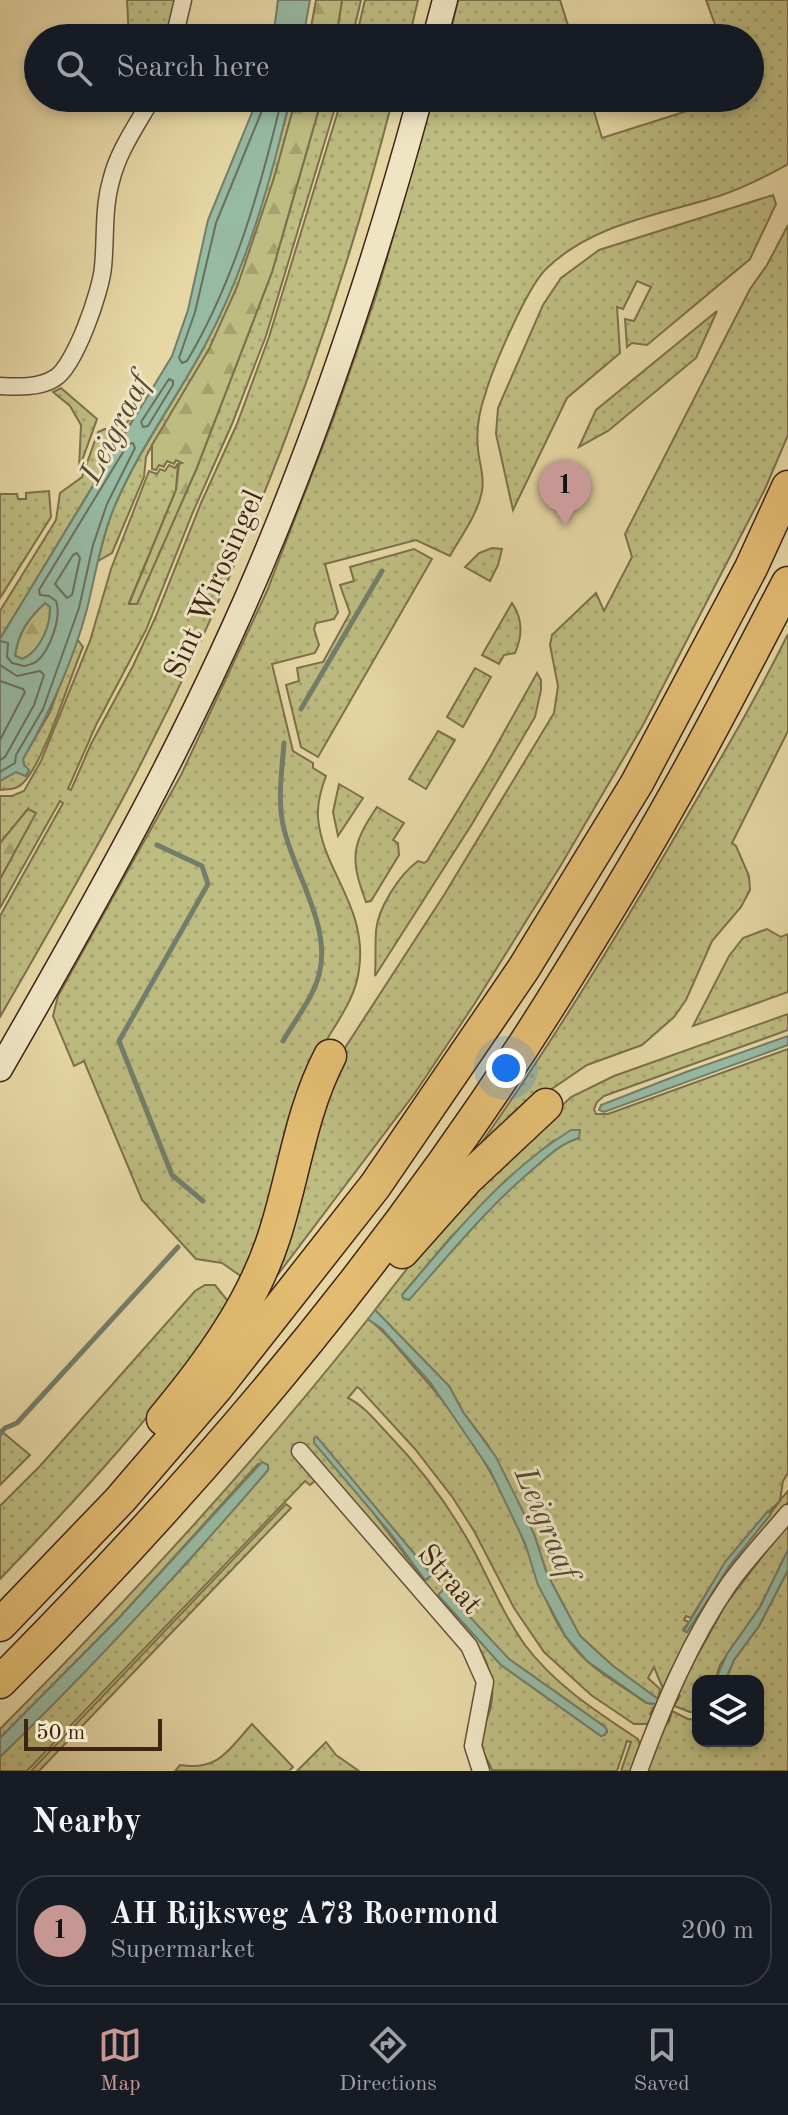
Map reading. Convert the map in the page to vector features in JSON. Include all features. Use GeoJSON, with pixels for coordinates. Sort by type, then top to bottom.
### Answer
{"type":"FeatureCollection","features":[{"type":"Feature","properties":{"kind":"highway"},"geometry":{"type":"LineString","coordinates":[[0,1625],[60,1564],[217,1387],[375,1186],[524,968],[637,783],[751,568],[788,487]]}},
{"type":"Feature","properties":{"kind":"highway"},"geometry":{"type":"LineString","coordinates":[[0,1682],[184,1488],[295,1357],[410,1208],[556,995],[669,806],[788,583]]}},
{"type":"Feature","properties":{"kind":"highway"},"geometry":{"type":"LineString","coordinates":[[60,1564],[88,1509],[215,1351],[250,1294],[274,1237],[305,1115],[330,1056]]}},
{"type":"Feature","properties":{"kind":"highway"},"geometry":{"type":"LineString","coordinates":[[295,1357],[345,1320],[433,1215],[546,1105]]}},
{"type":"Feature","properties":{"kind":"main road"},"geometry":{"type":"LineString","coordinates":[[439,24],[445,0]]}},
{"type":"Feature","properties":{"kind":"main road","name":"Sint Wirosingel"},"geometry":{"type":"LineString","coordinates":[[0,1069],[138,825],[228,640],[276,530],[323,409],[368,279],[416,112]]}},
{"type":"Feature","properties":{"kind":"street"},"geometry":{"type":"LineString","coordinates":[[177,24],[183,0]]}},
{"type":"Feature","properties":{"kind":"street"},"geometry":{"type":"LineString","coordinates":[[0,386],[35,385],[54,379],[65,369],[97,297],[103,270],[105,207],[110,181],[117,160],[144,112]]}},
{"type":"Feature","properties":{"kind":"street","name":"Straat"},"geometry":{"type":"LineString","coordinates":[[300,1451],[469,1646],[485,1682],[473,1746],[481,1771]]}},
{"type":"Feature","properties":{"kind":"street"},"geometry":{"type":"LineString","coordinates":[[639,1771],[698,1632],[731,1582],[788,1513]]}},
{"type":"Feature","properties":{"kind":"green space"},"geometry":{"type":"Polygon","coordinates":[[[127,0],[176,0],[170,24],[128,24],[127,0]]]}},
{"type":"Feature","properties":{"kind":"green space"},"geometry":{"type":"Polygon","coordinates":[[[316,0],[342,0],[338,24],[312,24],[316,0]]]}},
{"type":"Feature","properties":{"kind":"green space"},"geometry":{"type":"Polygon","coordinates":[[[342,0],[361,0],[355,24],[338,24],[342,0]]]}},
{"type":"Feature","properties":{"kind":"green space"},"geometry":{"type":"Polygon","coordinates":[[[365,0],[418,0],[412,24],[359,24],[365,0]]]}},
{"type":"Feature","properties":{"kind":"green space"},"geometry":{"type":"Polygon","coordinates":[[[458,0],[560,0],[568,24],[452,24],[458,0]]]}},
{"type":"Feature","properties":{"kind":"green space"},"geometry":{"type":"Polygon","coordinates":[[[706,0],[788,0],[788,164],[731,192],[606,231],[584,241],[545,270],[520,311],[489,382],[478,428],[483,480],[480,500],[450,556],[416,540],[325,564],[338,612],[334,619],[316,623],[314,629],[319,645],[315,653],[272,664],[293,751],[313,763],[313,768],[326,776],[318,818],[328,856],[351,908],[360,948],[356,984],[312,1069],[245,1279],[222,1263],[196,1259],[142,1200],[84,1061],[74,1066],[53,1016],[58,996],[181,775],[267,591],[334,417],[376,296],[429,112],[594,112],[602,138],[684,112],[764,112],[764,24],[715,24],[706,0]]]}},
{"type":"Feature","properties":{"kind":"green space"},"geometry":{"type":"Polygon","coordinates":[[[287,112],[292,112],[271,189],[228,309],[201,365],[146,457],[144,477],[112,553],[98,561],[110,517],[126,483],[220,316],[265,193],[287,112]]]}},
{"type":"Feature","properties":{"kind":"green space"},"geometry":{"type":"Polygon","coordinates":[[[292,112],[318,112],[272,272],[196,470],[137,604],[129,604],[176,490],[179,464],[182,463],[167,461],[164,467],[159,465],[156,470],[152,469],[152,445],[209,349],[237,287],[274,178],[292,112]]]}},
{"type":"Feature","properties":{"kind":"green space"},"geometry":{"type":"Polygon","coordinates":[[[318,112],[334,112],[266,336],[232,424],[146,630],[96,725],[68,789],[71,790],[91,744],[133,666],[237,424],[269,337],[338,112],[389,112],[343,273],[314,360],[249,531],[174,698],[133,779],[0,1017],[0,916],[63,803],[60,801],[0,908],[0,879],[27,829],[28,809],[0,843],[0,796],[12,796],[24,791],[41,761],[90,641],[111,569],[149,471],[157,474],[169,465],[175,468],[178,463],[176,490],[129,603],[137,603],[196,470],[272,272],[318,112]]]}},
{"type":"Feature","properties":{"kind":"green space"},"geometry":{"type":"Polygon","coordinates":[[[773,195],[776,204],[750,259],[647,345],[632,343],[627,347],[625,319],[634,321],[651,287],[637,281],[623,309],[617,307],[620,353],[567,398],[513,510],[496,434],[498,408],[543,305],[561,278],[599,250],[773,195]]]}},
{"type":"Feature","properties":{"kind":"green space"},"geometry":{"type":"Polygon","coordinates":[[[788,225],[788,435],[765,489],[643,725],[561,865],[415,1093],[270,1285],[341,1054],[444,895],[554,713],[558,686],[550,645],[552,635],[596,593],[604,611],[632,557],[625,534],[750,289],[788,225]]]}},
{"type":"Feature","properties":{"kind":"green space"},"geometry":{"type":"Polygon","coordinates":[[[717,311],[696,358],[608,431],[579,447],[596,410],[717,311]]]}},
{"type":"Feature","properties":{"kind":"green space"},"geometry":{"type":"Polygon","coordinates":[[[61,388],[97,419],[79,469],[81,425],[70,406],[53,392],[61,388]]]}},
{"type":"Feature","properties":{"kind":"green space"},"geometry":{"type":"Polygon","coordinates":[[[134,412],[137,413],[0,639],[0,611],[56,520],[60,493],[82,477],[98,432],[105,429],[116,439],[134,412]]]}},
{"type":"Feature","properties":{"kind":"green space"},"geometry":{"type":"Polygon","coordinates":[[[49,491],[51,517],[0,598],[0,494],[17,494],[18,499],[26,499],[26,493],[49,491]]]}},
{"type":"Feature","properties":{"kind":"green space"},"geometry":{"type":"Polygon","coordinates":[[[492,548],[502,549],[490,581],[465,567],[479,553],[492,548]]]}},
{"type":"Feature","properties":{"kind":"green space"},"geometry":{"type":"Polygon","coordinates":[[[414,549],[432,559],[318,757],[301,747],[286,685],[299,681],[297,668],[323,662],[350,613],[340,585],[354,581],[350,567],[414,549]]]}},
{"type":"Feature","properties":{"kind":"green space"},"geometry":{"type":"Polygon","coordinates":[[[45,603],[50,607],[46,630],[39,644],[22,659],[15,655],[19,639],[29,620],[45,603]]]}},
{"type":"Feature","properties":{"kind":"green space"},"geometry":{"type":"Polygon","coordinates":[[[512,603],[520,621],[519,640],[515,653],[504,655],[499,664],[482,655],[512,603]]]}},
{"type":"Feature","properties":{"kind":"green space"},"geometry":{"type":"Polygon","coordinates":[[[788,634],[788,731],[732,843],[749,876],[750,890],[741,907],[712,941],[686,1000],[674,1017],[642,1045],[587,1065],[540,1097],[462,1170],[543,1052],[620,930],[788,634]]]}},
{"type":"Feature","properties":{"kind":"green space"},"geometry":{"type":"Polygon","coordinates":[[[77,639],[83,647],[40,757],[21,785],[0,790],[0,781],[16,772],[26,776],[29,771],[23,759],[50,712],[77,639]]]}},
{"type":"Feature","properties":{"kind":"green space"},"geometry":{"type":"Polygon","coordinates":[[[475,668],[491,677],[463,727],[447,717],[475,668]]]}},
{"type":"Feature","properties":{"kind":"green space"},"geometry":{"type":"Polygon","coordinates":[[[537,673],[541,690],[535,717],[472,824],[375,976],[376,931],[385,902],[411,867],[418,861],[427,861],[537,673]]]}},
{"type":"Feature","properties":{"kind":"green space"},"geometry":{"type":"Polygon","coordinates":[[[438,731],[455,740],[426,789],[409,779],[438,731]]]}},
{"type":"Feature","properties":{"kind":"green space"},"geometry":{"type":"Polygon","coordinates":[[[339,784],[363,798],[338,836],[333,812],[339,784]]]}},
{"type":"Feature","properties":{"kind":"green space"},"geometry":{"type":"Polygon","coordinates":[[[377,807],[404,823],[393,840],[398,843],[399,855],[371,901],[366,902],[357,874],[356,853],[362,832],[377,807]]]}},
{"type":"Feature","properties":{"kind":"green space"},"geometry":{"type":"Polygon","coordinates":[[[28,809],[36,813],[0,879],[0,843],[28,809]]]}},
{"type":"Feature","properties":{"kind":"green space"},"geometry":{"type":"Polygon","coordinates":[[[767,929],[781,937],[788,934],[788,992],[693,1026],[729,956],[743,938],[767,929]]]}},
{"type":"Feature","properties":{"kind":"green space"},"geometry":{"type":"Polygon","coordinates":[[[788,1014],[788,1030],[604,1096],[594,1109],[596,1114],[608,1114],[788,1049],[788,1473],[783,1481],[780,1500],[788,1491],[788,1502],[747,1549],[663,1689],[654,1667],[648,1678],[660,1689],[658,1699],[613,1666],[580,1636],[547,1574],[534,1534],[488,1445],[463,1412],[449,1386],[375,1310],[455,1207],[571,1097],[614,1076],[788,1014]],[[579,1138],[553,1141],[505,1181],[450,1238],[402,1295],[516,1184],[554,1151],[579,1138]],[[780,1501],[732,1556],[691,1618],[686,1616],[684,1620],[689,1622],[683,1630],[687,1632],[730,1565],[780,1501]]]}},
{"type":"Feature","properties":{"kind":"green space"},"geometry":{"type":"Polygon","coordinates":[[[205,1285],[215,1285],[232,1306],[179,1378],[122,1447],[0,1579],[0,1506],[40,1466],[195,1291],[205,1285]]]}},
{"type":"Feature","properties":{"kind":"green space"},"geometry":{"type":"Polygon","coordinates":[[[368,1319],[392,1342],[447,1407],[477,1450],[502,1495],[546,1600],[568,1640],[610,1679],[646,1703],[656,1704],[647,1724],[634,1724],[591,1695],[544,1652],[514,1608],[453,1498],[415,1449],[360,1389],[357,1387],[348,1398],[374,1419],[436,1490],[466,1537],[525,1645],[577,1697],[638,1739],[641,1748],[634,1771],[621,1771],[631,1742],[627,1741],[617,1771],[492,1770],[482,1743],[492,1700],[492,1682],[478,1646],[316,1480],[310,1485],[305,1481],[27,1771],[0,1771],[0,1757],[186,1564],[268,1470],[268,1465],[258,1464],[119,1618],[0,1738],[0,1729],[190,1529],[368,1319]],[[316,1437],[424,1580],[432,1575],[316,1437]],[[438,1594],[501,1665],[601,1736],[607,1732],[605,1727],[509,1659],[438,1594]]]}},
{"type":"Feature","properties":{"kind":"green space"},"geometry":{"type":"Polygon","coordinates":[[[0,1430],[30,1455],[0,1485],[0,1430]]]}},
{"type":"Feature","properties":{"kind":"green space"},"geometry":{"type":"Polygon","coordinates":[[[286,1504],[291,1508],[39,1771],[31,1771],[286,1504]]]}},
{"type":"Feature","properties":{"kind":"green space"},"geometry":{"type":"Polygon","coordinates":[[[788,1523],[788,1550],[760,1607],[720,1665],[717,1675],[692,1675],[692,1712],[674,1706],[680,1696],[676,1694],[726,1604],[788,1523]]]}},
{"type":"Feature","properties":{"kind":"green space"},"geometry":{"type":"Polygon","coordinates":[[[788,1570],[788,1771],[647,1771],[672,1711],[692,1719],[692,1747],[764,1747],[764,1675],[728,1675],[734,1660],[759,1626],[788,1570]]]}},
{"type":"Feature","properties":{"kind":"green space"},"geometry":{"type":"Polygon","coordinates":[[[252,1724],[293,1767],[289,1771],[175,1771],[180,1765],[214,1762],[252,1724]]]}},
{"type":"Feature","properties":{"kind":"green space"},"geometry":{"type":"Polygon","coordinates":[[[326,1742],[336,1755],[359,1771],[297,1771],[326,1742]]]}},
{"type":"Feature","properties":{"kind":"water"},"geometry":{"type":"Polygon","coordinates":[[[278,0],[310,0],[306,24],[275,24],[278,0]]]}},
{"type":"Feature","properties":{"kind":"water"},"geometry":{"type":"Polygon","coordinates":[[[252,112],[286,112],[266,193],[220,316],[136,462],[111,516],[75,648],[51,705],[23,759],[29,770],[26,776],[16,772],[0,781],[0,639],[172,356],[188,310],[208,220],[252,112]],[[45,603],[29,620],[21,633],[15,656],[22,659],[39,644],[50,607],[45,603]]]}},
{"type":"Feature","properties":{"kind":"water"},"geometry":{"type":"Polygon","coordinates":[[[788,1036],[788,1045],[604,1112],[599,1110],[601,1105],[788,1036]]]}},
{"type":"Feature","properties":{"kind":"water"},"geometry":{"type":"Polygon","coordinates":[[[571,1130],[580,1130],[579,1138],[554,1151],[516,1184],[409,1300],[403,1298],[402,1295],[440,1250],[501,1185],[571,1130]]]}},
{"type":"Feature","properties":{"kind":"water"},"geometry":{"type":"Polygon","coordinates":[[[375,1310],[449,1386],[463,1412],[496,1457],[534,1534],[547,1574],[580,1636],[613,1666],[658,1699],[656,1704],[647,1703],[587,1661],[566,1637],[538,1585],[525,1543],[490,1470],[430,1382],[382,1329],[368,1319],[375,1310]]]}},
{"type":"Feature","properties":{"kind":"water"},"geometry":{"type":"Polygon","coordinates":[[[317,1437],[432,1575],[425,1580],[392,1535],[314,1443],[317,1437]]]}},
{"type":"Feature","properties":{"kind":"water"},"geometry":{"type":"Polygon","coordinates":[[[262,1462],[268,1465],[268,1470],[203,1544],[104,1652],[0,1757],[0,1738],[119,1618],[262,1462]]]}},
{"type":"Feature","properties":{"kind":"water"},"geometry":{"type":"Polygon","coordinates":[[[768,1511],[771,1514],[730,1565],[687,1632],[684,1631],[725,1562],[768,1511]]]}},
{"type":"Feature","properties":{"kind":"water"},"geometry":{"type":"Polygon","coordinates":[[[788,1550],[788,1570],[759,1626],[734,1660],[728,1675],[718,1675],[727,1654],[760,1607],[788,1550]]]}},
{"type":"Feature","properties":{"kind":"water"},"geometry":{"type":"Polygon","coordinates":[[[444,1589],[509,1659],[605,1727],[605,1735],[601,1736],[501,1665],[438,1595],[444,1589]]]}},
{"type":"Feature","properties":{"kind":"waterway"},"geometry":{"type":"LineString","coordinates":[[301,709],[382,571]]}},
{"type":"Feature","properties":{"kind":"waterway"},"geometry":{"type":"LineString","coordinates":[[283,1041],[314,988],[322,953],[316,917],[282,819],[284,743]]}},
{"type":"Feature","properties":{"kind":"waterway","name":"Leigraaf"},"geometry":{"type":"LineString","coordinates":[[157,845],[202,866],[208,884],[119,1041],[172,1175],[203,1201]]}},
{"type":"Feature","properties":{"kind":"waterway"},"geometry":{"type":"LineString","coordinates":[[0,1434],[17,1423],[178,1247]]}},
{"type":"Feature","properties":{"kind":"place","name":"AH Rijksweg A73 Roermond"},"geometry":{"type":"Point","coordinates":[565,526]}}]}
